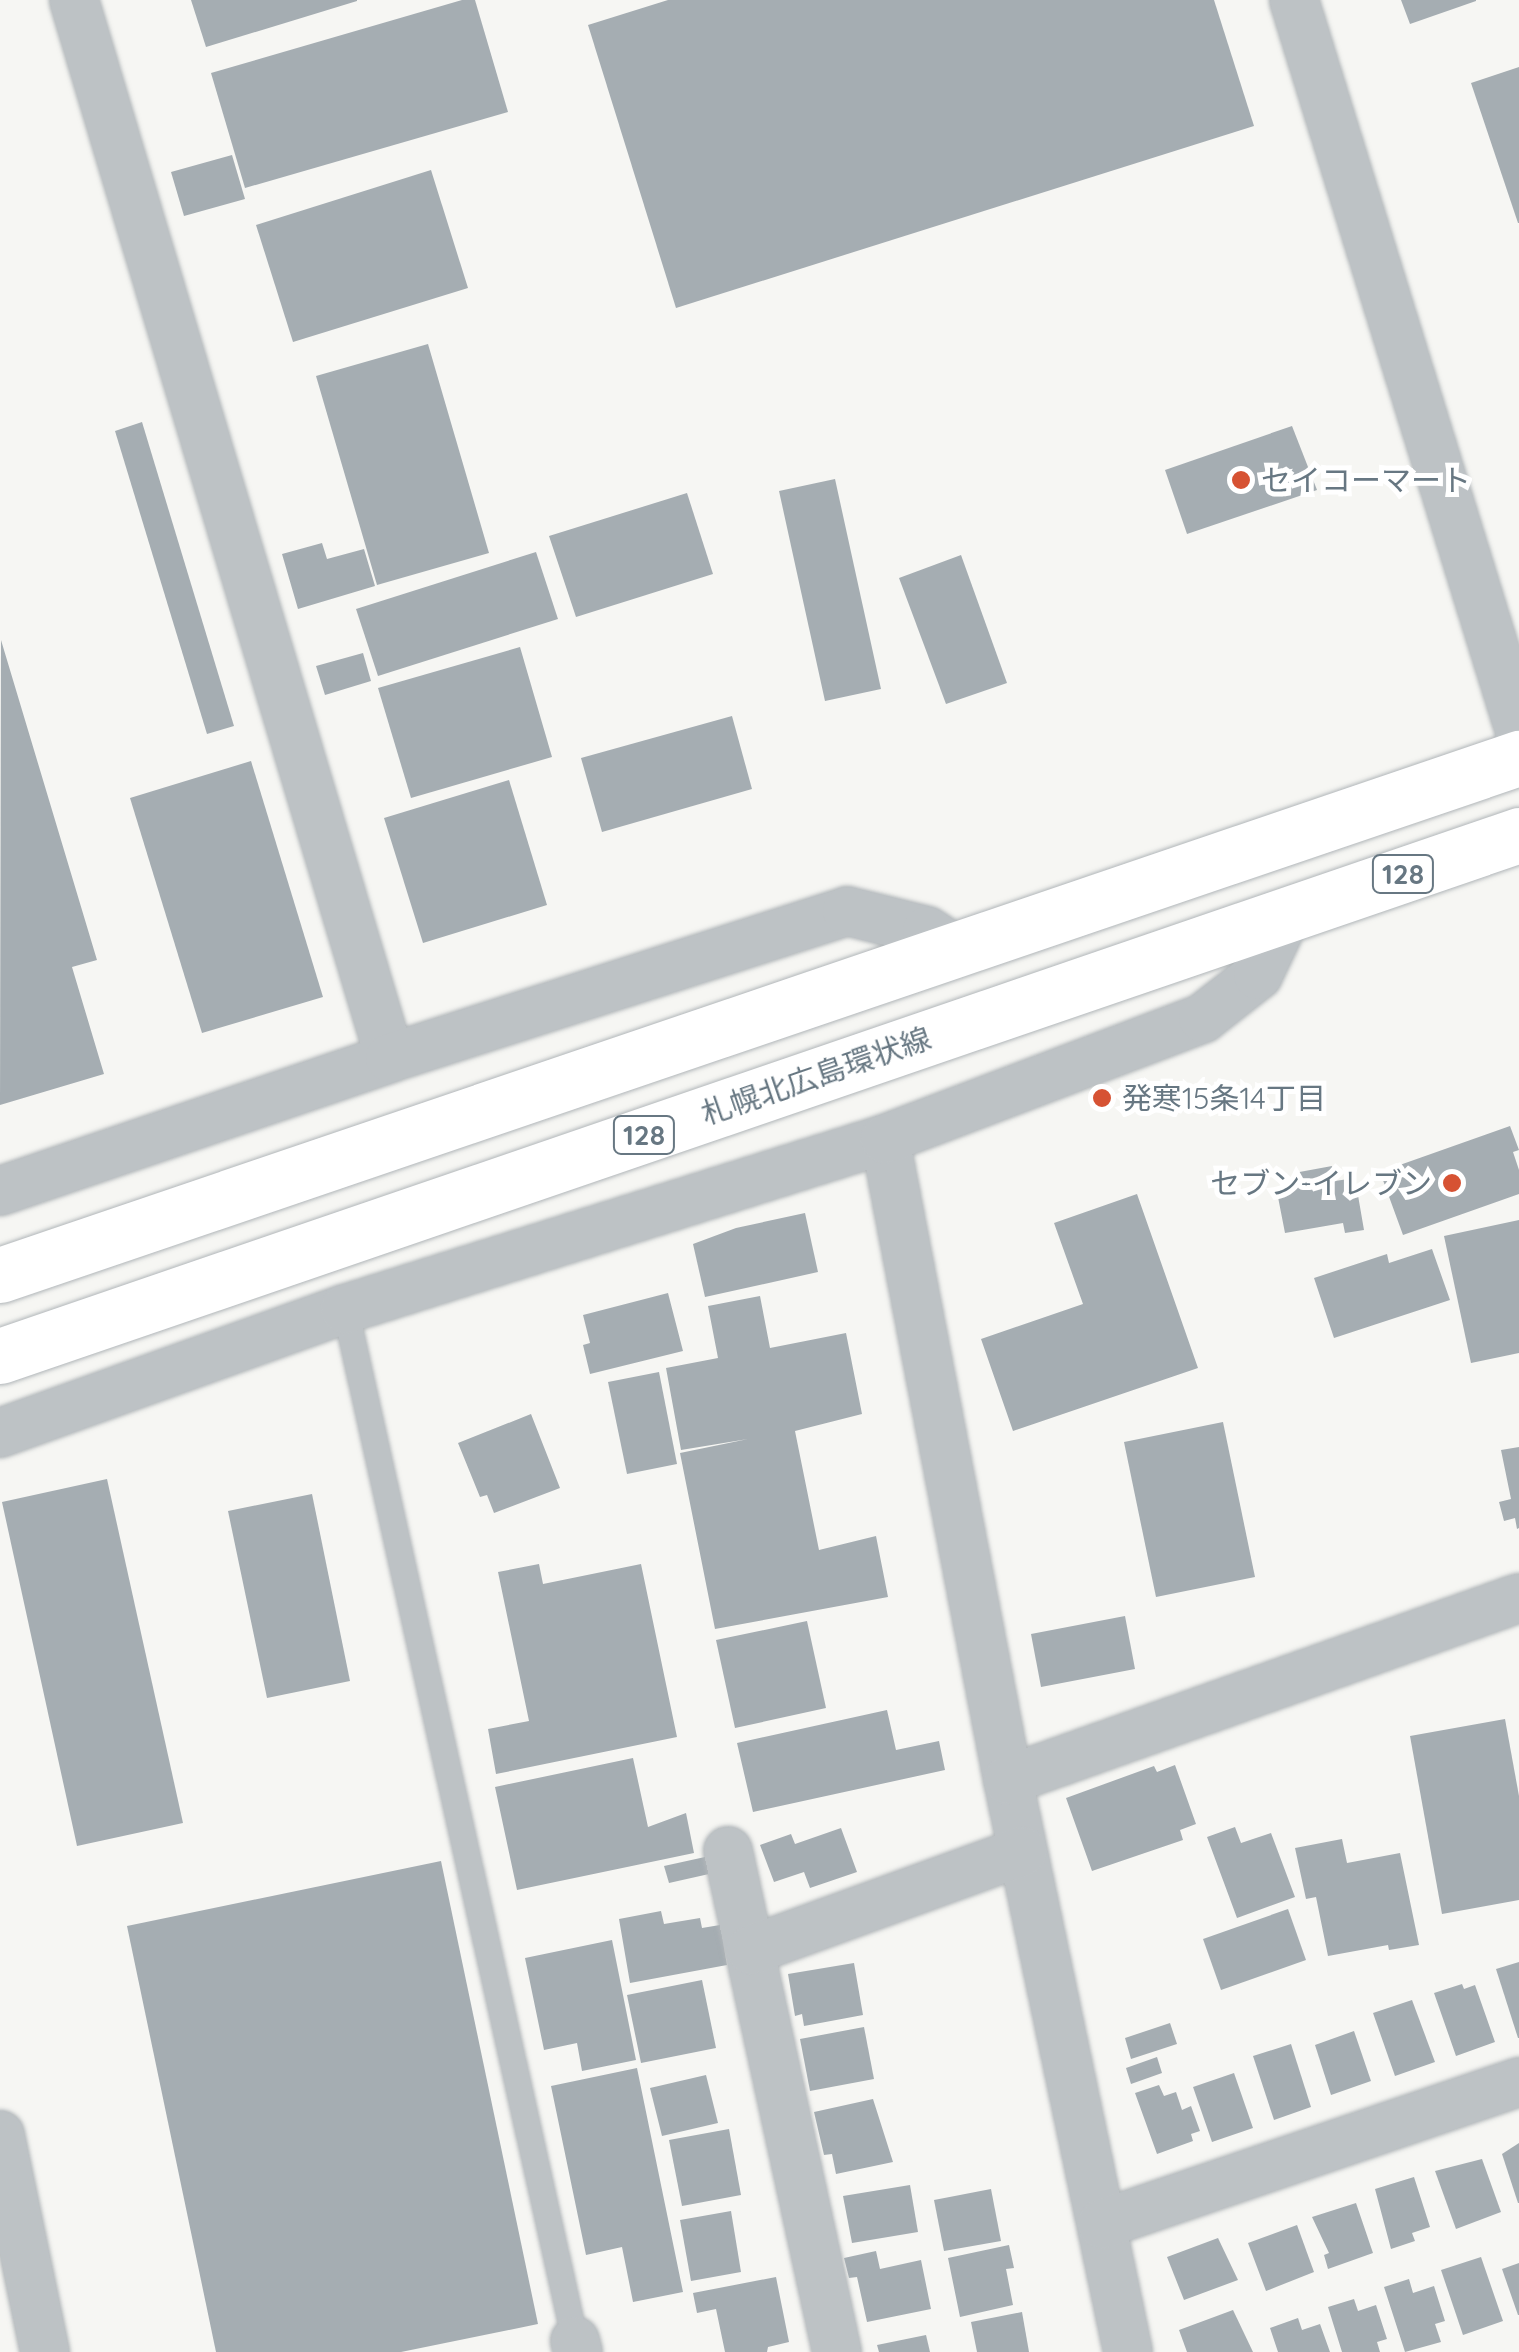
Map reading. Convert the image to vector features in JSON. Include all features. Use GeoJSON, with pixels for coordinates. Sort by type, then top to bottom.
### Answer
{"type":"FeatureCollection","features":[{"type":"Feature","properties":{"kind":"main road","name":"128"},"geometry":{"type":"LineString","coordinates":[[0,1276],[960,952],[1519,758]]}},
{"type":"Feature","properties":{"kind":"main road","name":"札幌北広島環状線"},"geometry":{"type":"LineString","coordinates":[[0,1356],[1519,835]]}},
{"type":"Feature","properties":{"kind":"street"},"geometry":{"type":"LineString","coordinates":[[74,0],[390,1058]]}},
{"type":"Feature","properties":{"kind":"street"},"geometry":{"type":"LineString","coordinates":[[1294,0],[1519,728]]}},
{"type":"Feature","properties":{"kind":"street"},"geometry":{"type":"LineString","coordinates":[[0,1191],[390,1058],[846,911],[927,931],[960,952]]}},
{"type":"Feature","properties":{"kind":"street"},"geometry":{"type":"LineString","coordinates":[[0,1433],[345,1309],[884,1139],[1203,1018],[1258,975],[1287,914]]}},
{"type":"Feature","properties":{"kind":"street"},"geometry":{"type":"LineString","coordinates":[[884,1139],[1008,1780],[1128,2352]]}},
{"type":"Feature","properties":{"kind":"street"},"geometry":{"type":"LineString","coordinates":[[1008,1780],[1519,1598]]}},
{"type":"Feature","properties":{"kind":"street"},"geometry":{"type":"LineString","coordinates":[[728,1851],[837,2352]]}},
{"type":"Feature","properties":{"kind":"street"},"geometry":{"type":"LineString","coordinates":[[751,1950],[1023,1851]]}},
{"type":"Feature","properties":{"kind":"street"},"geometry":{"type":"LineString","coordinates":[[1102,2224],[1519,2082]]}},
{"type":"Feature","properties":{"kind":"street"},"geometry":{"type":"LineString","coordinates":[[0,2135],[45,2352]]}},
{"type":"Feature","properties":{"kind":"lane"},"geometry":{"type":"LineString","coordinates":[[345,1309],[576,2346]]}},
{"type":"Feature","properties":{"kind":"building"},"geometry":{"type":"Polygon","coordinates":[[[191,0],[357,0],[357,1],[206,47],[191,0]]]}},
{"type":"Feature","properties":{"kind":"building"},"geometry":{"type":"Polygon","coordinates":[[[462,0],[475,0],[508,112],[245,188],[211,73],[462,0]]]}},
{"type":"Feature","properties":{"kind":"building"},"geometry":{"type":"Polygon","coordinates":[[[668,0],[1214,0],[1254,126],[676,308],[588,25],[668,0]]]}},
{"type":"Feature","properties":{"kind":"building"},"geometry":{"type":"Polygon","coordinates":[[[1401,0],[1476,0],[1476,1],[1410,24],[1401,0]]]}},
{"type":"Feature","properties":{"kind":"building"},"geometry":{"type":"Polygon","coordinates":[[[1519,67],[1519,223],[1518,223],[1471,83],[1519,67]]]}},
{"type":"Feature","properties":{"kind":"building"},"geometry":{"type":"Polygon","coordinates":[[[232,155],[245,199],[184,216],[171,172],[232,155]]]}},
{"type":"Feature","properties":{"kind":"building"},"geometry":{"type":"Polygon","coordinates":[[[431,170],[468,288],[293,342],[256,225],[431,170]]]}},
{"type":"Feature","properties":{"kind":"building"},"geometry":{"type":"Polygon","coordinates":[[[428,344],[489,553],[377,585],[316,376],[428,344]]]}},
{"type":"Feature","properties":{"kind":"building"},"geometry":{"type":"Polygon","coordinates":[[[142,422],[234,726],[207,734],[115,431],[142,422]]]}},
{"type":"Feature","properties":{"kind":"building","name":"セイコーマート"},"geometry":{"type":"Polygon","coordinates":[[[1292,426],[1317,490],[1187,534],[1165,470],[1292,426]]]}},
{"type":"Feature","properties":{"kind":"building"},"geometry":{"type":"Polygon","coordinates":[[[835,479],[881,689],[825,701],[779,491],[835,479]]]}},
{"type":"Feature","properties":{"kind":"building"},"geometry":{"type":"Polygon","coordinates":[[[687,493],[713,574],[576,617],[549,536],[687,493]]]}},
{"type":"Feature","properties":{"kind":"building"},"geometry":{"type":"Polygon","coordinates":[[[322,543],[327,559],[364,549],[375,586],[298,609],[282,554],[322,543]]]}},
{"type":"Feature","properties":{"kind":"building"},"geometry":{"type":"Polygon","coordinates":[[[536,552],[558,619],[378,676],[356,609],[536,552]]]}},
{"type":"Feature","properties":{"kind":"building"},"geometry":{"type":"Polygon","coordinates":[[[961,555],[1007,683],[946,704],[899,578],[961,555]]]}},
{"type":"Feature","properties":{"kind":"building"},"geometry":{"type":"Polygon","coordinates":[[[1,640],[97,960],[72,967],[104,1074],[0,1105],[1,640]]]}},
{"type":"Feature","properties":{"kind":"building"},"geometry":{"type":"Polygon","coordinates":[[[520,647],[552,757],[411,798],[378,688],[520,647]]]}},
{"type":"Feature","properties":{"kind":"building"},"geometry":{"type":"Polygon","coordinates":[[[363,653],[371,681],[325,695],[316,666],[363,653]]]}},
{"type":"Feature","properties":{"kind":"building"},"geometry":{"type":"Polygon","coordinates":[[[732,716],[752,789],[602,832],[581,758],[732,716]]]}},
{"type":"Feature","properties":{"kind":"building"},"geometry":{"type":"Polygon","coordinates":[[[251,761],[323,997],[202,1033],[130,798],[251,761]]]}},
{"type":"Feature","properties":{"kind":"building"},"geometry":{"type":"Polygon","coordinates":[[[509,780],[547,905],[423,943],[384,818],[509,780]]]}},
{"type":"Feature","properties":{"kind":"building","name":"セブン-イレブン"},"geometry":{"type":"Polygon","coordinates":[[[1510,1126],[1519,1150],[1513,1152],[1519,1170],[1519,1194],[1403,1235],[1380,1172],[1510,1126]]]}},
{"type":"Feature","properties":{"kind":"building"},"geometry":{"type":"Polygon","coordinates":[[[1332,1166],[1335,1181],[1355,1178],[1364,1230],[1345,1233],[1343,1223],[1285,1233],[1277,1192],[1297,1189],[1294,1173],[1332,1166]]]}},
{"type":"Feature","properties":{"kind":"building"},"geometry":{"type":"Polygon","coordinates":[[[1137,1194],[1198,1368],[1013,1431],[981,1339],[1083,1304],[1054,1223],[1137,1194]]]}},
{"type":"Feature","properties":{"kind":"building"},"geometry":{"type":"Polygon","coordinates":[[[805,1213],[818,1272],[705,1297],[693,1244],[736,1228],[805,1213]]]}},
{"type":"Feature","properties":{"kind":"building"},"geometry":{"type":"Polygon","coordinates":[[[1519,1220],[1519,1353],[1471,1363],[1444,1236],[1519,1220]]]}},
{"type":"Feature","properties":{"kind":"building"},"geometry":{"type":"Polygon","coordinates":[[[1432,1249],[1450,1300],[1334,1338],[1314,1278],[1387,1254],[1389,1263],[1432,1249]]]}},
{"type":"Feature","properties":{"kind":"building"},"geometry":{"type":"Polygon","coordinates":[[[668,1293],[683,1351],[590,1374],[583,1345],[590,1343],[583,1315],[668,1293]]]}},
{"type":"Feature","properties":{"kind":"building"},"geometry":{"type":"Polygon","coordinates":[[[760,1296],[770,1348],[846,1333],[862,1414],[795,1431],[819,1550],[876,1536],[888,1597],[715,1629],[680,1453],[748,1439],[681,1450],[666,1368],[718,1358],[708,1306],[760,1296]]]}},
{"type":"Feature","properties":{"kind":"building"},"geometry":{"type":"Polygon","coordinates":[[[659,1372],[677,1464],[627,1474],[608,1382],[659,1372]]]}},
{"type":"Feature","properties":{"kind":"building"},"geometry":{"type":"Polygon","coordinates":[[[531,1414],[560,1488],[494,1513],[487,1495],[480,1497],[458,1443],[531,1414]]]}},
{"type":"Feature","properties":{"kind":"building"},"geometry":{"type":"Polygon","coordinates":[[[1223,1422],[1255,1577],[1156,1597],[1124,1442],[1223,1422]]]}},
{"type":"Feature","properties":{"kind":"building"},"geometry":{"type":"Polygon","coordinates":[[[1519,1447],[1517,1529],[1515,1518],[1504,1521],[1499,1502],[1511,1499],[1501,1450],[1519,1447]]]}},
{"type":"Feature","properties":{"kind":"building"},"geometry":{"type":"Polygon","coordinates":[[[107,1479],[183,1823],[77,1846],[2,1502],[107,1479]]]}},
{"type":"Feature","properties":{"kind":"building"},"geometry":{"type":"Polygon","coordinates":[[[312,1494],[350,1681],[267,1698],[228,1511],[312,1494]]]}},
{"type":"Feature","properties":{"kind":"building"},"geometry":{"type":"Polygon","coordinates":[[[539,1564],[543,1584],[641,1564],[677,1737],[496,1774],[488,1729],[529,1721],[498,1572],[539,1564]]]}},
{"type":"Feature","properties":{"kind":"building"},"geometry":{"type":"Polygon","coordinates":[[[1125,1616],[1135,1669],[1041,1687],[1031,1634],[1125,1616]]]}},
{"type":"Feature","properties":{"kind":"building"},"geometry":{"type":"Polygon","coordinates":[[[807,1621],[826,1708],[735,1728],[716,1640],[807,1621]]]}},
{"type":"Feature","properties":{"kind":"building"},"geometry":{"type":"Polygon","coordinates":[[[887,1710],[896,1750],[939,1741],[945,1770],[753,1812],[737,1743],[887,1710]]]}},
{"type":"Feature","properties":{"kind":"building"},"geometry":{"type":"Polygon","coordinates":[[[1505,1719],[1519,1796],[1519,1900],[1442,1914],[1410,1736],[1505,1719]]]}},
{"type":"Feature","properties":{"kind":"building"},"geometry":{"type":"Polygon","coordinates":[[[633,1758],[648,1827],[686,1813],[694,1853],[517,1890],[495,1787],[633,1758]]]}},
{"type":"Feature","properties":{"kind":"building"},"geometry":{"type":"Polygon","coordinates":[[[1175,1765],[1196,1824],[1180,1830],[1183,1840],[1092,1871],[1066,1798],[1154,1766],[1157,1772],[1175,1765]]]}},
{"type":"Feature","properties":{"kind":"building"},"geometry":{"type":"Polygon","coordinates":[[[1235,1827],[1241,1843],[1271,1833],[1295,1897],[1237,1918],[1207,1837],[1235,1827]]]}},
{"type":"Feature","properties":{"kind":"building"},"geometry":{"type":"Polygon","coordinates":[[[841,1828],[857,1872],[810,1888],[804,1872],[774,1882],[760,1845],[791,1834],[795,1844],[841,1828]]]}},
{"type":"Feature","properties":{"kind":"building"},"geometry":{"type":"Polygon","coordinates":[[[1342,1839],[1347,1863],[1400,1853],[1419,1945],[1389,1950],[1388,1945],[1328,1956],[1316,1897],[1306,1899],[1295,1848],[1342,1839]]]}},
{"type":"Feature","properties":{"kind":"building"},"geometry":{"type":"Polygon","coordinates":[[[705,1857],[709,1874],[669,1883],[664,1866],[705,1857]]]}},
{"type":"Feature","properties":{"kind":"building"},"geometry":{"type":"Polygon","coordinates":[[[441,1861],[538,2324],[401,2352],[216,2352],[127,1926],[441,1861]]]}},
{"type":"Feature","properties":{"kind":"building"},"geometry":{"type":"Polygon","coordinates":[[[1288,1909],[1306,1960],[1221,1990],[1203,1939],[1288,1909]]]}},
{"type":"Feature","properties":{"kind":"building"},"geometry":{"type":"Polygon","coordinates":[[[661,1911],[664,1924],[700,1918],[702,1928],[720,1925],[727,1965],[630,1983],[619,1919],[661,1911]]]}},
{"type":"Feature","properties":{"kind":"building"},"geometry":{"type":"Polygon","coordinates":[[[612,1940],[636,2060],[582,2071],[577,2043],[544,2050],[525,1958],[612,1940]]]}},
{"type":"Feature","properties":{"kind":"building"},"geometry":{"type":"Polygon","coordinates":[[[1519,1962],[1519,2038],[1518,2038],[1496,1969],[1519,1962]]]}},
{"type":"Feature","properties":{"kind":"building"},"geometry":{"type":"Polygon","coordinates":[[[854,1963],[863,2015],[804,2026],[802,2014],[795,2016],[788,1974],[854,1963]]]}},
{"type":"Feature","properties":{"kind":"building"},"geometry":{"type":"Polygon","coordinates":[[[702,1980],[716,2048],[641,2063],[627,1995],[702,1980]]]}},
{"type":"Feature","properties":{"kind":"building"},"geometry":{"type":"Polygon","coordinates":[[[1462,1984],[1464,1989],[1475,1985],[1495,2042],[1456,2056],[1434,1993],[1462,1984]]]}},
{"type":"Feature","properties":{"kind":"building"},"geometry":{"type":"Polygon","coordinates":[[[1412,2000],[1435,2062],[1395,2076],[1373,2013],[1412,2000]]]}},
{"type":"Feature","properties":{"kind":"building"},"geometry":{"type":"Polygon","coordinates":[[[1170,2023],[1177,2044],[1131,2059],[1125,2038],[1170,2023]]]}},
{"type":"Feature","properties":{"kind":"building"},"geometry":{"type":"Polygon","coordinates":[[[864,2027],[874,2079],[810,2091],[800,2039],[864,2027]]]}},
{"type":"Feature","properties":{"kind":"building"},"geometry":{"type":"Polygon","coordinates":[[[1354,2031],[1371,2081],[1331,2095],[1315,2045],[1354,2031]]]}},
{"type":"Feature","properties":{"kind":"building"},"geometry":{"type":"Polygon","coordinates":[[[1291,2044],[1311,2107],[1274,2120],[1253,2056],[1291,2044]]]}},
{"type":"Feature","properties":{"kind":"building"},"geometry":{"type":"Polygon","coordinates":[[[1157,2057],[1162,2073],[1131,2084],[1126,2068],[1157,2057]]]}},
{"type":"Feature","properties":{"kind":"building"},"geometry":{"type":"Polygon","coordinates":[[[637,2068],[683,2292],[633,2302],[622,2247],[586,2255],[551,2086],[637,2068]]]}},
{"type":"Feature","properties":{"kind":"building"},"geometry":{"type":"Polygon","coordinates":[[[1234,2073],[1253,2128],[1212,2142],[1193,2087],[1234,2073]]]}},
{"type":"Feature","properties":{"kind":"building"},"geometry":{"type":"Polygon","coordinates":[[[706,2075],[718,2123],[662,2136],[650,2088],[706,2075]]]}},
{"type":"Feature","properties":{"kind":"building"},"geometry":{"type":"Polygon","coordinates":[[[1159,2085],[1164,2096],[1176,2092],[1182,2110],[1191,2106],[1200,2131],[1191,2134],[1193,2141],[1157,2154],[1135,2093],[1159,2085]]]}},
{"type":"Feature","properties":{"kind":"building"},"geometry":{"type":"Polygon","coordinates":[[[873,2099],[893,2162],[836,2174],[832,2154],[824,2155],[814,2112],[873,2099]]]}},
{"type":"Feature","properties":{"kind":"building"},"geometry":{"type":"Polygon","coordinates":[[[729,2129],[741,2195],[682,2206],[669,2140],[729,2129]]]}},
{"type":"Feature","properties":{"kind":"building"},"geometry":{"type":"Polygon","coordinates":[[[1519,2143],[1519,2203],[1518,2203],[1502,2154],[1519,2143]]]}},
{"type":"Feature","properties":{"kind":"building"},"geometry":{"type":"Polygon","coordinates":[[[1482,2159],[1501,2212],[1456,2229],[1435,2171],[1482,2159]]]}},
{"type":"Feature","properties":{"kind":"building"},"geometry":{"type":"Polygon","coordinates":[[[1414,2177],[1430,2227],[1412,2233],[1415,2241],[1391,2249],[1375,2189],[1414,2177]]]}},
{"type":"Feature","properties":{"kind":"building"},"geometry":{"type":"Polygon","coordinates":[[[910,2185],[918,2232],[852,2243],[843,2196],[910,2185]]]}},
{"type":"Feature","properties":{"kind":"building"},"geometry":{"type":"Polygon","coordinates":[[[991,2189],[1001,2241],[944,2251],[934,2200],[991,2189]]]}},
{"type":"Feature","properties":{"kind":"building"},"geometry":{"type":"Polygon","coordinates":[[[1356,2203],[1373,2253],[1328,2269],[1324,2255],[1329,2253],[1312,2217],[1356,2203]]]}},
{"type":"Feature","properties":{"kind":"building"},"geometry":{"type":"Polygon","coordinates":[[[731,2211],[741,2272],[691,2281],[680,2220],[731,2211]]]}},
{"type":"Feature","properties":{"kind":"building"},"geometry":{"type":"Polygon","coordinates":[[[1297,2225],[1314,2272],[1266,2291],[1248,2243],[1297,2225]]]}},
{"type":"Feature","properties":{"kind":"building"},"geometry":{"type":"Polygon","coordinates":[[[1218,2238],[1238,2280],[1184,2300],[1167,2257],[1218,2238]]]}},
{"type":"Feature","properties":{"kind":"building"},"geometry":{"type":"Polygon","coordinates":[[[1009,2245],[1014,2268],[1006,2269],[1013,2305],[960,2317],[948,2258],[1009,2245]]]}},
{"type":"Feature","properties":{"kind":"building"},"geometry":{"type":"Polygon","coordinates":[[[876,2251],[880,2269],[921,2260],[931,2309],[867,2322],[857,2277],[849,2278],[844,2258],[876,2251]]]}},
{"type":"Feature","properties":{"kind":"building"},"geometry":{"type":"Polygon","coordinates":[[[1481,2257],[1503,2321],[1463,2335],[1441,2270],[1481,2257]]]}},
{"type":"Feature","properties":{"kind":"building"},"geometry":{"type":"Polygon","coordinates":[[[1519,2263],[1519,2315],[1518,2315],[1502,2269],[1519,2263]]]}},
{"type":"Feature","properties":{"kind":"building"},"geometry":{"type":"Polygon","coordinates":[[[776,2277],[789,2342],[768,2347],[767,2352],[725,2352],[716,2309],[697,2313],[693,2293],[776,2277]]]}},
{"type":"Feature","properties":{"kind":"building"},"geometry":{"type":"Polygon","coordinates":[[[1409,2279],[1413,2293],[1434,2286],[1445,2321],[1435,2324],[1441,2342],[1405,2352],[1384,2287],[1409,2279]]]}},
{"type":"Feature","properties":{"kind":"building"},"geometry":{"type":"Polygon","coordinates":[[[1354,2299],[1358,2311],[1376,2305],[1387,2339],[1377,2342],[1380,2352],[1342,2352],[1328,2307],[1354,2299]]]}},
{"type":"Feature","properties":{"kind":"building"},"geometry":{"type":"Polygon","coordinates":[[[1233,2310],[1253,2352],[1187,2352],[1179,2330],[1233,2310]]]}},
{"type":"Feature","properties":{"kind":"building"},"geometry":{"type":"Polygon","coordinates":[[[1022,2312],[1029,2352],[977,2352],[971,2322],[1022,2312]]]}},
{"type":"Feature","properties":{"kind":"building"},"geometry":{"type":"Polygon","coordinates":[[[1298,2318],[1302,2330],[1320,2324],[1330,2352],[1278,2352],[1270,2328],[1298,2318]]]}},
{"type":"Feature","properties":{"kind":"building"},"geometry":{"type":"Polygon","coordinates":[[[926,2335],[930,2352],[879,2352],[877,2345],[926,2335]]]}},
{"type":"Feature","properties":{"kind":"place","name":"セイコーマート"},"geometry":{"type":"Point","coordinates":[1241,480]}},
{"type":"Feature","properties":{"kind":"place","name":"発寒15条14丁目"},"geometry":{"type":"Point","coordinates":[1102,1098]}},
{"type":"Feature","properties":{"kind":"place","name":"セブン-イレブン"},"geometry":{"type":"Point","coordinates":[1452,1183]}}]}
